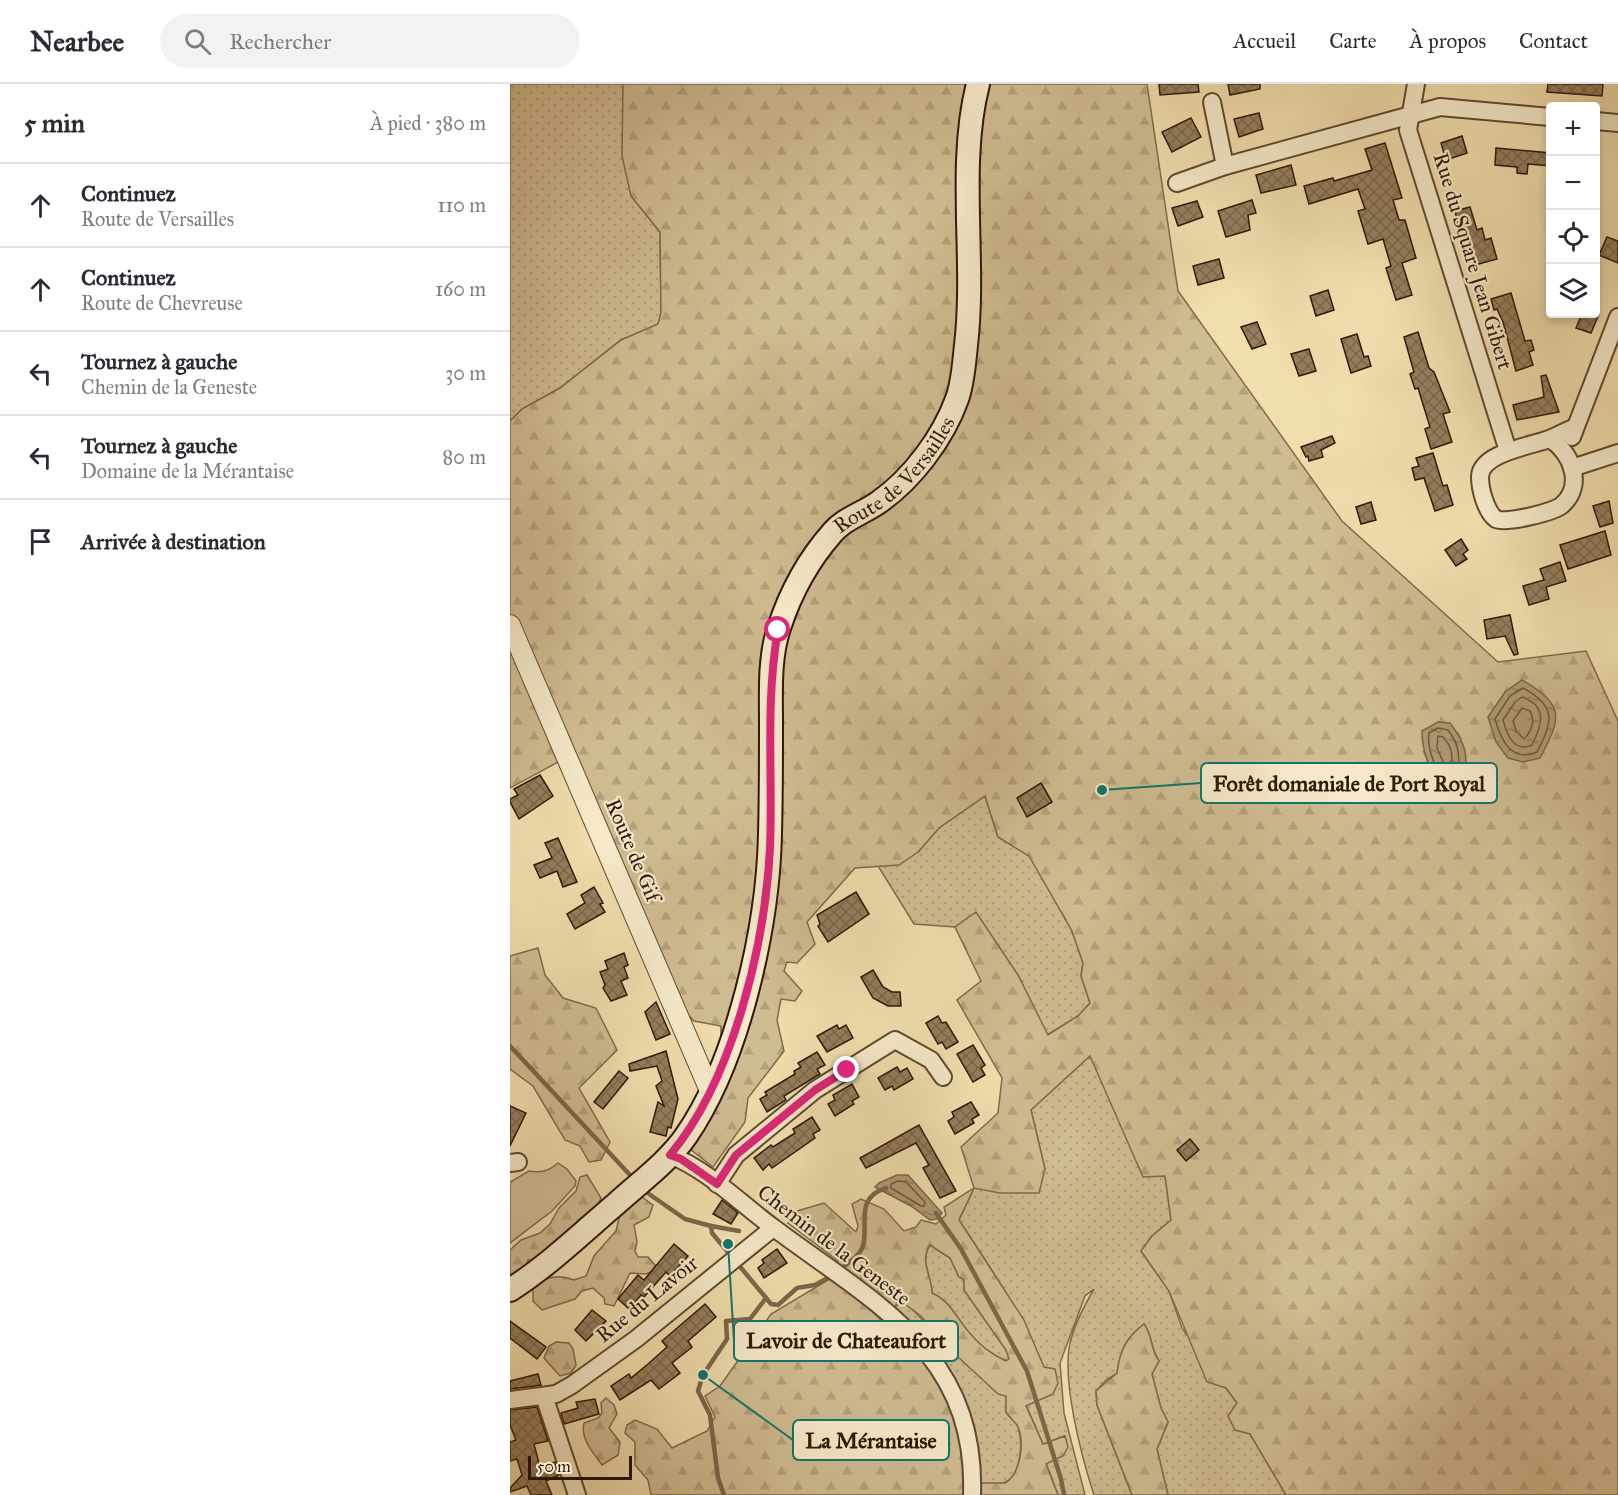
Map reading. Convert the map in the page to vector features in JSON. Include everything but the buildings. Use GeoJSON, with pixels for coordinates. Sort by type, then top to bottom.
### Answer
{"type":"FeatureCollection","features":[{"type":"Feature","properties":{"kind":"main road","name":"Route de Versailles"},"geometry":{"type":"LineString","coordinates":[[510,1290],[556,1257],[670,1155],[684,1138],[711,1093],[738,1021],[753,962],[770,850],[771,669],[778,630],[790,598],[810,563],[834,530],[878,502],[908,475],[946,426],[958,396],[970,316],[969,165],[974,99],[978,84]]}},
{"type":"Feature","properties":{"kind":"street","name":"Rue du Square Jean Gibert"},"geometry":{"type":"LineString","coordinates":[[1416,84],[1408,130],[1508,451]]}},
{"type":"Feature","properties":{"kind":"street"},"geometry":{"type":"LineString","coordinates":[[1212,102],[1225,166]]}},
{"type":"Feature","properties":{"kind":"street"},"geometry":{"type":"LineString","coordinates":[[1177,183],[1225,166],[1410,113],[1440,107],[1546,117]]}},
{"type":"Feature","properties":{"kind":"street"},"geometry":{"type":"LineString","coordinates":[[1600,121],[1618,123]]}},
{"type":"Feature","properties":{"kind":"street"},"geometry":{"type":"LineString","coordinates":[[1569,461],[1574,428],[1618,317]]}},
{"type":"Feature","properties":{"kind":"street"},"geometry":{"type":"LineString","coordinates":[[1550,439],[1569,461],[1575,480],[1570,494],[1562,506],[1508,522],[1497,519],[1488,510],[1480,482],[1480,471],[1486,463],[1508,451],[1550,439],[1574,428]]}},
{"type":"Feature","properties":{"kind":"street"},"geometry":{"type":"LineString","coordinates":[[1569,461],[1618,453]]}},
{"type":"Feature","properties":{"kind":"street","name":"Route de Gif"},"geometry":{"type":"LineString","coordinates":[[510,625],[711,1093]]}},
{"type":"Feature","properties":{"kind":"street"},"geometry":{"type":"LineString","coordinates":[[717,1184],[736,1155],[815,1090],[895,1041],[931,1060],[943,1077]]}},
{"type":"Feature","properties":{"kind":"street","name":"Chemin de la Geneste"},"geometry":{"type":"LineString","coordinates":[[670,1155],[681,1159],[717,1184],[903,1326],[935,1361],[949,1384],[966,1432],[973,1477],[972,1495]]}},
{"type":"Feature","properties":{"kind":"street","name":"Rue du Lavoir"},"geometry":{"type":"LineString","coordinates":[[510,1400],[563,1391],[636,1339],[773,1228]]}},
{"type":"Feature","properties":{"kind":"street"},"geometry":{"type":"LineString","coordinates":[[544,1396],[577,1495]]}},
{"type":"Feature","properties":{"kind":"green space"},"geometry":{"type":"Polygon","coordinates":[[[510,84],[623,84],[631,196],[660,232],[661,313],[658,325],[621,340],[560,388],[522,409],[510,421],[510,84]]]}},
{"type":"Feature","properties":{"kind":"green space"},"geometry":{"type":"Polygon","coordinates":[[[623,84],[1147,84],[1178,291],[1342,521],[1498,662],[1586,651],[1618,721],[1618,1495],[1286,1495],[1250,1434],[1235,1430],[1228,1416],[1237,1403],[1226,1388],[1207,1382],[1169,1291],[1141,1251],[1152,1236],[1171,1220],[1165,1176],[1143,1177],[1090,1056],[1031,1110],[1045,1169],[1039,1193],[1000,1193],[974,1188],[961,1147],[998,1113],[1002,1078],[957,1000],[981,981],[955,927],[976,912],[1018,975],[1048,1035],[1078,1016],[1090,1003],[1081,976],[1083,963],[1072,931],[1029,856],[998,837],[985,796],[939,828],[918,852],[899,865],[855,868],[807,922],[815,944],[797,963],[787,962],[784,971],[802,991],[795,1001],[781,999],[777,1020],[784,1051],[748,1098],[745,1122],[713,1167],[690,1149],[720,1097],[721,1026],[694,1021],[676,1002],[510,615],[510,421],[522,409],[560,388],[621,340],[658,324],[661,313],[660,232],[631,196],[622,156],[623,84]],[[1424,752],[1435,777],[1442,784],[1458,778],[1464,772],[1424,752]]]}},
{"type":"Feature","properties":{"kind":"green space"},"geometry":{"type":"Polygon","coordinates":[[[510,644],[560,761],[510,788],[510,644]]]}},
{"type":"Feature","properties":{"kind":"green space"},"geometry":{"type":"Polygon","coordinates":[[[985,796],[998,837],[1029,855],[1072,931],[1083,963],[1081,976],[1090,1003],[1078,1016],[1047,1035],[1018,975],[976,913],[955,927],[914,924],[878,866],[918,852],[939,828],[985,796]]]}},
{"type":"Feature","properties":{"kind":"green space"},"geometry":{"type":"Polygon","coordinates":[[[538,948],[545,975],[563,998],[596,1008],[617,1050],[579,1088],[610,1142],[601,1160],[589,1162],[580,1146],[565,1140],[533,1086],[510,1069],[510,956],[538,948]]]}},
{"type":"Feature","properties":{"kind":"green space"},"geometry":{"type":"Polygon","coordinates":[[[1091,1055],[1112,1105],[1165,1176],[1171,1220],[1152,1236],[1141,1251],[1169,1291],[1182,1328],[1237,1403],[1250,1434],[1286,1495],[1168,1495],[1157,1449],[1168,1422],[1161,1408],[1152,1374],[1159,1361],[1144,1324],[1124,1345],[1117,1373],[1106,1380],[1096,1391],[1097,1405],[1132,1495],[1094,1495],[1074,1417],[1070,1395],[1068,1355],[1075,1326],[1094,1289],[1085,1296],[1060,1363],[1064,1413],[1085,1495],[1058,1495],[1046,1463],[1064,1436],[1043,1444],[1026,1405],[1053,1394],[1024,1325],[959,1220],[974,1188],[1045,1169],[1031,1110],[1091,1055]]]}},
{"type":"Feature","properties":{"kind":"green space"},"geometry":{"type":"Polygon","coordinates":[[[558,1163],[567,1169],[576,1181],[575,1186],[552,1211],[510,1243],[510,1182],[529,1171],[545,1171],[558,1163]]]}},
{"type":"Feature","properties":{"kind":"green space"},"geometry":{"type":"Polygon","coordinates":[[[587,1175],[601,1198],[591,1219],[581,1218],[539,1259],[528,1260],[525,1271],[514,1279],[510,1273],[510,1250],[521,1240],[540,1233],[550,1224],[559,1208],[576,1191],[580,1177],[587,1175]]]}},
{"type":"Feature","properties":{"kind":"green space"},"geometry":{"type":"Polygon","coordinates":[[[974,1188],[959,1220],[1024,1320],[1044,1367],[1055,1369],[1058,1383],[1053,1394],[1026,1406],[1043,1444],[1065,1436],[1068,1447],[1063,1456],[1046,1464],[1058,1495],[979,1495],[980,1483],[1005,1483],[1018,1466],[1021,1450],[1020,1434],[1017,1425],[1006,1412],[1006,1396],[998,1394],[943,1343],[921,1316],[905,1304],[896,1305],[894,1313],[836,1268],[838,1261],[788,1223],[797,1211],[824,1203],[856,1232],[858,1226],[852,1204],[861,1199],[884,1209],[904,1231],[916,1227],[921,1220],[936,1224],[946,1215],[944,1207],[974,1188]],[[930,1245],[926,1263],[932,1293],[948,1305],[981,1345],[1006,1361],[1009,1359],[1006,1350],[964,1290],[964,1280],[959,1277],[950,1258],[930,1245]]]}},
{"type":"Feature","properties":{"kind":"green space"},"geometry":{"type":"Polygon","coordinates":[[[638,1194],[653,1205],[649,1217],[634,1225],[637,1242],[635,1251],[638,1257],[648,1257],[655,1265],[653,1271],[646,1274],[630,1273],[614,1306],[605,1304],[604,1298],[593,1288],[582,1291],[575,1299],[542,1310],[533,1301],[533,1288],[552,1277],[574,1280],[586,1276],[594,1256],[616,1231],[619,1218],[638,1194]]]}},
{"type":"Feature","properties":{"kind":"green space"},"geometry":{"type":"Polygon","coordinates":[[[930,1245],[950,1258],[959,1276],[964,1280],[964,1290],[1006,1350],[1009,1358],[1006,1361],[981,1345],[948,1305],[932,1293],[926,1263],[930,1245]]]}},
{"type":"Feature","properties":{"kind":"green space"},"geometry":{"type":"Polygon","coordinates":[[[833,1277],[915,1342],[963,1432],[970,1495],[651,1495],[648,1480],[635,1465],[635,1442],[625,1433],[627,1425],[635,1420],[657,1429],[672,1448],[707,1431],[715,1417],[705,1396],[720,1386],[771,1314],[833,1277]]]}},
{"type":"Feature","properties":{"kind":"green space"},"geometry":{"type":"Polygon","coordinates":[[[906,1304],[960,1358],[1006,1396],[1006,1412],[1016,1423],[1020,1433],[1020,1456],[1016,1471],[1005,1483],[980,1483],[970,1425],[894,1313],[896,1305],[906,1304]]]}},
{"type":"Feature","properties":{"kind":"green space"},"geometry":{"type":"Polygon","coordinates":[[[1144,1324],[1159,1361],[1152,1374],[1161,1408],[1168,1422],[1157,1449],[1168,1495],[1132,1495],[1097,1405],[1096,1391],[1117,1373],[1125,1345],[1144,1324]]]}},
{"type":"Feature","properties":{"kind":"green space"},"geometry":{"type":"Polygon","coordinates":[[[556,1342],[569,1343],[573,1349],[576,1365],[571,1373],[560,1376],[544,1358],[549,1346],[556,1342]]]}},
{"type":"Feature","properties":{"kind":"green space"},"geometry":{"type":"Polygon","coordinates":[[[606,1398],[614,1405],[617,1414],[609,1428],[620,1442],[618,1455],[602,1465],[588,1445],[583,1429],[584,1423],[598,1418],[602,1413],[601,1403],[606,1398]]]}},
{"type":"Feature","properties":{"kind":"water"},"geometry":{"type":"Polygon","coordinates":[[[1522,680],[1546,697],[1555,713],[1553,732],[1540,758],[1523,762],[1508,758],[1496,742],[1488,717],[1505,692],[1522,680]]]}},
{"type":"Feature","properties":{"kind":"water"},"geometry":{"type":"Polygon","coordinates":[[[1438,722],[1450,723],[1465,750],[1466,759],[1461,774],[1442,785],[1430,767],[1422,738],[1422,731],[1438,722]]]}},
{"type":"Feature","properties":{"kind":"water"},"geometry":{"type":"Polygon","coordinates":[[[897,1175],[908,1175],[942,1213],[937,1219],[930,1220],[911,1206],[875,1187],[897,1175]]]}},
{"type":"Feature","properties":{"kind":"waterway"},"geometry":{"type":"LineString","coordinates":[[510,1046],[630,1175]]}},
{"type":"Feature","properties":{"kind":"waterway"},"geometry":{"type":"LineString","coordinates":[[839,1270],[853,1260],[861,1250],[866,1205],[876,1192],[886,1188]]}},
{"type":"Feature","properties":{"kind":"waterway"},"geometry":{"type":"LineString","coordinates":[[649,1194],[685,1219],[711,1226],[712,1233],[732,1257]]}},
{"type":"Feature","properties":{"kind":"waterway"},"geometry":{"type":"LineString","coordinates":[[936,1213],[961,1249],[1027,1371],[1064,1495]]}},
{"type":"Feature","properties":{"kind":"waterway"},"geometry":{"type":"LineString","coordinates":[[711,1226],[739,1231]]}},
{"type":"Feature","properties":{"kind":"waterway"},"geometry":{"type":"LineString","coordinates":[[737,1263],[771,1304],[778,1305],[797,1288],[815,1285],[833,1275]]}},
{"type":"Feature","properties":{"kind":"waterway"},"geometry":{"type":"LineString","coordinates":[[724,1495],[718,1478],[710,1415],[698,1391],[703,1375],[727,1339],[726,1321],[750,1319],[766,1298]]}},
{"type":"Feature","properties":{"kind":"place","name":"Forêt domaniale de Port Royal"},"geometry":{"type":"Point","coordinates":[1102,790]}},
{"type":"Feature","properties":{"kind":"place","name":"Lavoir de Chateaufort"},"geometry":{"type":"Point","coordinates":[728,1244]}},
{"type":"Feature","properties":{"kind":"place","name":"La Mérantaise"},"geometry":{"type":"Point","coordinates":[703,1375]}},
{"type":"Feature","properties":{"kind":"route"},"geometry":{"type":"LineString","coordinates":[[778,630],[771,669],[770,850],[761,922],[753,962],[738,1021],[711,1093],[684,1138],[670,1155],[681,1159],[717,1184],[736,1155],[815,1090],[847,1070]]}}]}
